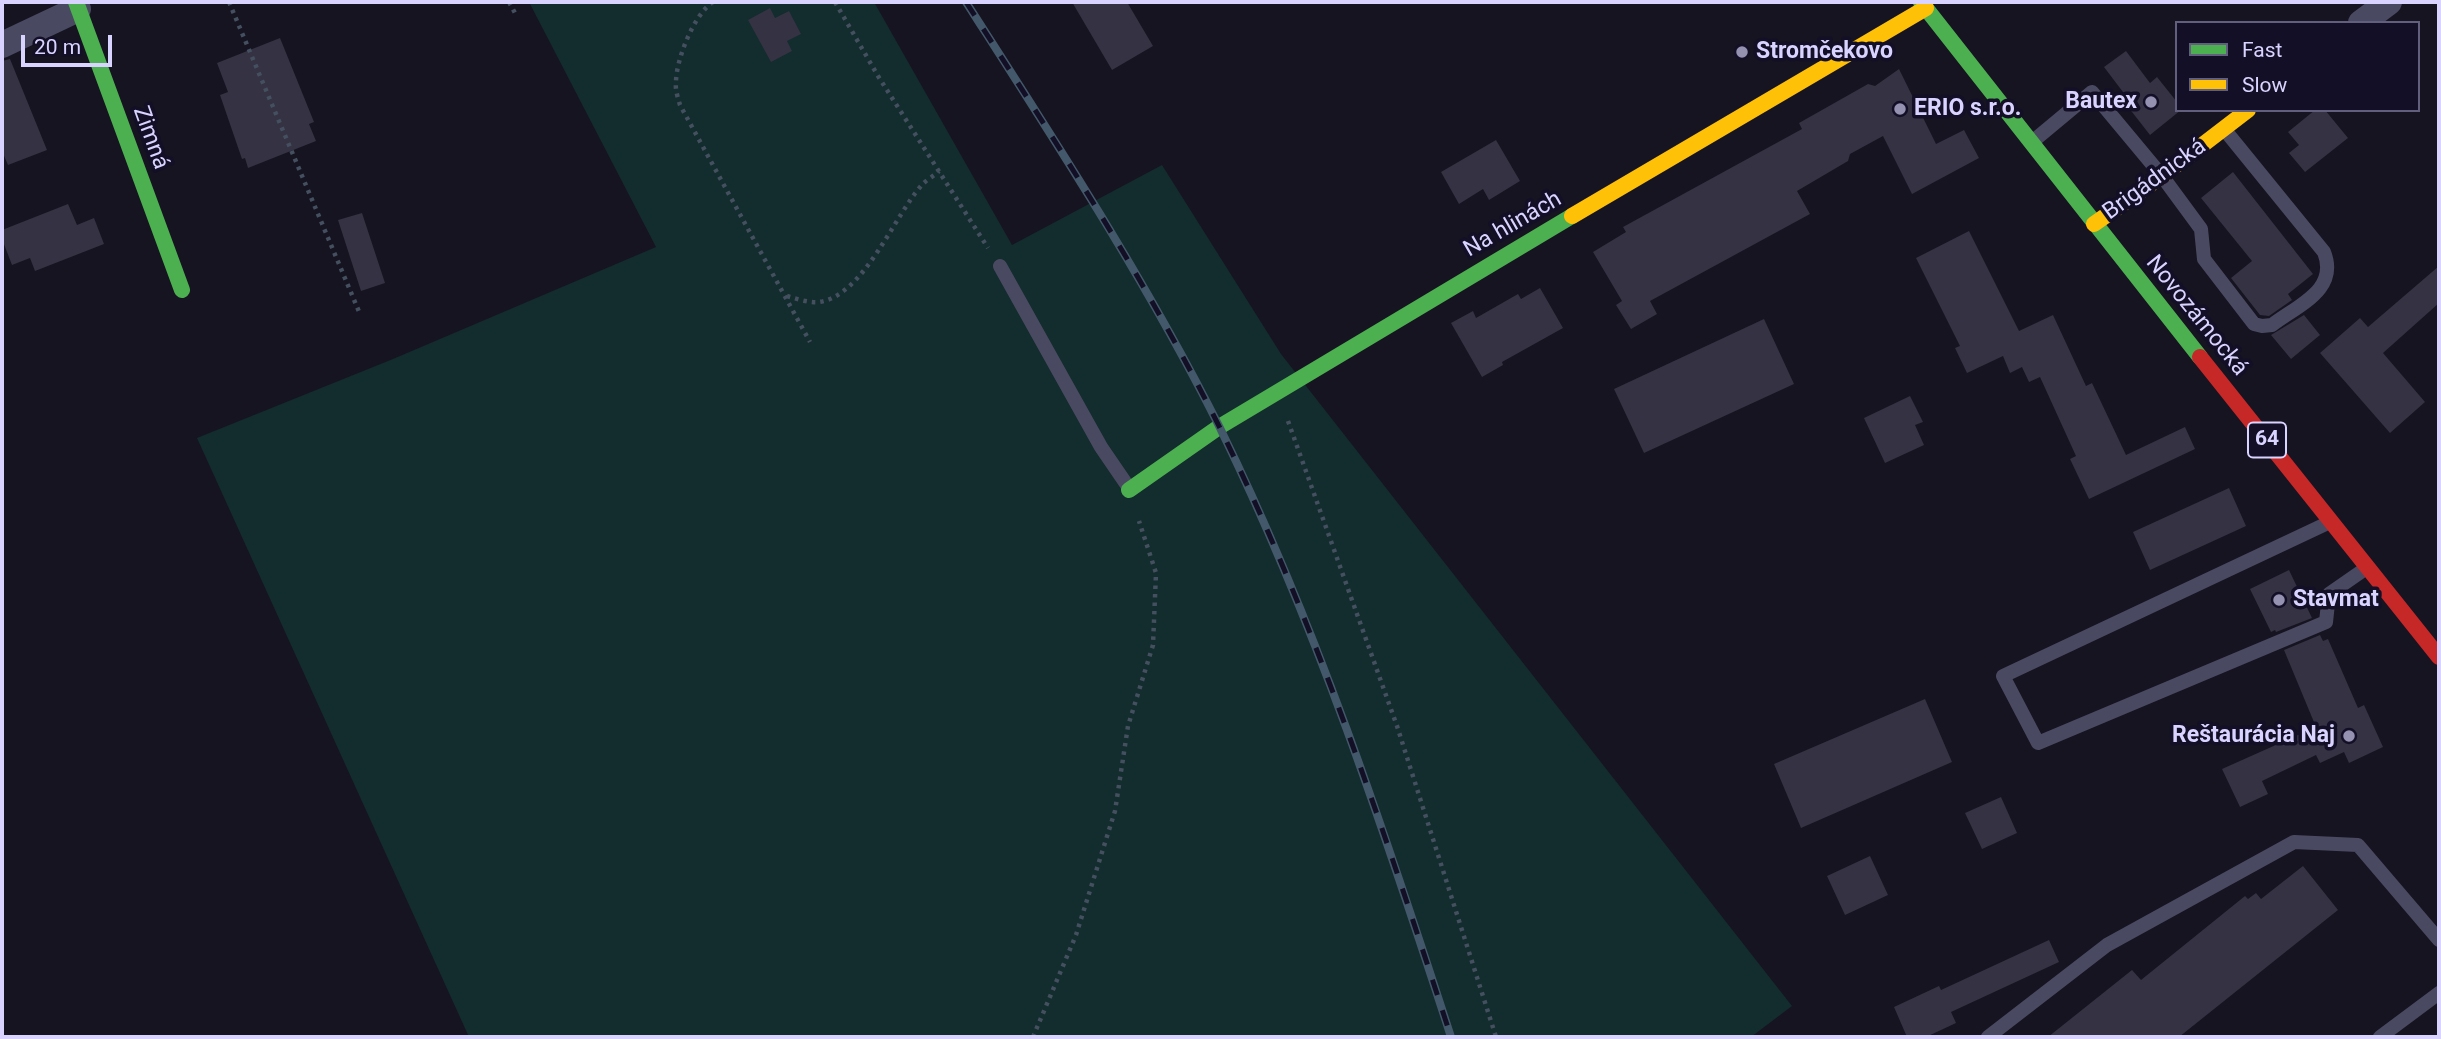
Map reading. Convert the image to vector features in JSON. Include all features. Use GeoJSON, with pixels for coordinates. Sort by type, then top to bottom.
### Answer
{"type":"FeatureCollection","features":[{"type":"Feature","properties":{"kind":"street"},"geometry":{"type":"LineString","coordinates":[[2364,21],[2389,2]]}},
{"type":"Feature","properties":{"kind":"street"},"geometry":{"type":"LineString","coordinates":[[2,45],[77,5]]}},
{"type":"Feature","properties":{"kind":"street","name":"Zimná"},"geometry":{"type":"LineString","coordinates":[[77,5],[182,290]]}},
{"type":"Feature","properties":{"kind":"street","name":"Novozámocká"},"geometry":{"type":"LineString","coordinates":[[1923,5],[2439,657]]}},
{"type":"Feature","properties":{"kind":"street","name":"Na hlinách"},"geometry":{"type":"LineString","coordinates":[[1129,489],[1219,427],[1278,391],[1923,5]]}},
{"type":"Feature","properties":{"kind":"street","name":"Brigádnická"},"geometry":{"type":"LineString","coordinates":[[2094,224],[2245,112]]}},
{"type":"Feature","properties":{"kind":"lane"},"geometry":{"type":"LineString","coordinates":[[2031,143],[2092,92],[2162,176],[2201,229],[2204,259],[2254,324],[2272,325],[2322,288],[2328,275],[2329,264],[2324,252],[2224,129]]}},
{"type":"Feature","properties":{"kind":"lane"},"geometry":{"type":"LineString","coordinates":[[1000,266],[1101,447],[1129,489]]}},
{"type":"Feature","properties":{"kind":"lane"},"geometry":{"type":"LineString","coordinates":[[2331,521],[2003,676],[2038,743],[2326,622],[2329,594],[2368,567]]}},
{"type":"Feature","properties":{"kind":"lane"},"geometry":{"type":"LineString","coordinates":[[1988,1037],[2107,945],[2294,842],[2358,845],[2439,940]]}},
{"type":"Feature","properties":{"kind":"lane"},"geometry":{"type":"LineString","coordinates":[[2380,1037],[2439,993]]}},
{"type":"Feature","properties":{"kind":"path"},"geometry":{"type":"LineString","coordinates":[[229,2],[360,314]]}},
{"type":"Feature","properties":{"kind":"path"},"geometry":{"type":"LineString","coordinates":[[509,2],[515,13]]}},
{"type":"Feature","properties":{"kind":"path"},"geometry":{"type":"LineString","coordinates":[[713,2],[701,13],[678,62],[675,84],[680,105],[810,342]]}},
{"type":"Feature","properties":{"kind":"path"},"geometry":{"type":"LineString","coordinates":[[835,2],[878,76],[1000,266]]}},
{"type":"Feature","properties":{"kind":"path"},"geometry":{"type":"LineString","coordinates":[[787,296],[819,302],[831,298],[848,286],[869,265],[922,184],[939,172]]}},
{"type":"Feature","properties":{"kind":"path"},"geometry":{"type":"LineString","coordinates":[[1278,391],[1397,726],[1496,1037]]}},
{"type":"Feature","properties":{"kind":"path"},"geometry":{"type":"LineString","coordinates":[[1033,1037],[1076,934],[1115,811],[1128,726],[1153,645],[1156,573],[1129,489]]}},
{"type":"Feature","properties":{"kind":"green space"},"geometry":{"type":"Polygon","coordinates":[[[529,2],[874,2],[1012,245],[1162,165],[1281,354],[1792,1006],[1751,1037],[469,1037],[197,438],[393,359],[656,247],[529,2]]]}},
{"type":"Feature","properties":{"kind":"building"},"geometry":{"type":"Polygon","coordinates":[[[1072,2],[1127,2],[1153,46],[1112,70],[1072,2]]]}},
{"type":"Feature","properties":{"kind":"building"},"geometry":{"type":"Polygon","coordinates":[[[770,8],[775,18],[789,11],[801,34],[787,41],[792,51],[771,62],[748,20],[770,8]]]}},
{"type":"Feature","properties":{"kind":"building"},"geometry":{"type":"Polygon","coordinates":[[[280,38],[314,122],[309,124],[316,141],[248,168],[245,158],[242,159],[220,95],[228,92],[217,63],[280,38]]]}},
{"type":"Feature","properties":{"kind":"building"},"geometry":{"type":"Polygon","coordinates":[[[2126,51],[2150,83],[2157,77],[2175,100],[2175,112],[2179,112],[2150,135],[2125,103],[2129,100],[2104,67],[2126,51]]]}},
{"type":"Feature","properties":{"kind":"building"},"geometry":{"type":"Polygon","coordinates":[[[10,59],[47,150],[8,165],[2,151],[2,61],[10,59]]]}},
{"type":"Feature","properties":{"kind":"building"},"geometry":{"type":"Polygon","coordinates":[[[1899,69],[1936,144],[1964,130],[1979,158],[1912,194],[1883,136],[1850,154],[1848,161],[1797,191],[1810,214],[1650,301],[1657,314],[1631,329],[1616,305],[1622,301],[1593,252],[1626,232],[1623,227],[1802,129],[1799,123],[1868,84],[1875,86],[1899,69]]]}},
{"type":"Feature","properties":{"kind":"building"},"geometry":{"type":"Polygon","coordinates":[[[2313,112],[2327,112],[2348,138],[2305,172],[2289,153],[2299,145],[2288,132],[2313,112]]]}},
{"type":"Feature","properties":{"kind":"building"},"geometry":{"type":"Polygon","coordinates":[[[1496,140],[1520,181],[1489,200],[1483,189],[1459,204],[1441,172],[1496,140]]]}},
{"type":"Feature","properties":{"kind":"building"},"geometry":{"type":"Polygon","coordinates":[[[2233,172],[2313,274],[2288,294],[2292,300],[2269,316],[2260,315],[2231,278],[2252,261],[2201,198],[2233,172]]]}},
{"type":"Feature","properties":{"kind":"building"},"geometry":{"type":"Polygon","coordinates":[[[68,204],[77,225],[94,218],[104,244],[35,271],[30,258],[12,265],[2,239],[2,230],[68,204]]]}},
{"type":"Feature","properties":{"kind":"building"},"geometry":{"type":"Polygon","coordinates":[[[362,213],[385,283],[361,291],[338,220],[362,213]]]}},
{"type":"Feature","properties":{"kind":"building"},"geometry":{"type":"Polygon","coordinates":[[[1969,231],[2019,331],[2053,315],[2086,386],[2092,383],[2126,455],[2185,427],[2195,449],[2089,499],[2070,459],[2076,456],[2040,377],[2029,382],[2022,367],[2010,373],[2003,356],[1967,373],[1955,348],[1960,346],[1916,258],[1969,231]]]}},
{"type":"Feature","properties":{"kind":"building"},"geometry":{"type":"Polygon","coordinates":[[[2439,266],[2439,303],[2383,353],[2425,402],[2390,433],[2320,353],[2360,318],[2368,327],[2439,266]]]}},
{"type":"Feature","properties":{"kind":"building"},"geometry":{"type":"Polygon","coordinates":[[[1540,288],[1563,328],[1502,362],[1503,365],[1482,377],[1451,323],[1473,311],[1476,318],[1518,294],[1521,299],[1540,288]]]}},
{"type":"Feature","properties":{"kind":"building"},"geometry":{"type":"Polygon","coordinates":[[[2304,315],[2320,335],[2291,359],[2271,335],[2304,315]]]}},
{"type":"Feature","properties":{"kind":"building"},"geometry":{"type":"Polygon","coordinates":[[[1764,319],[1794,384],[1644,453],[1614,389],[1764,319]]]}},
{"type":"Feature","properties":{"kind":"building"},"geometry":{"type":"Polygon","coordinates":[[[1910,396],[1923,422],[1915,425],[1924,445],[1885,463],[1864,418],[1910,396]]]}},
{"type":"Feature","properties":{"kind":"building"},"geometry":{"type":"Polygon","coordinates":[[[2229,488],[2246,526],[2150,570],[2133,532],[2229,488]]]}},
{"type":"Feature","properties":{"kind":"building"},"geometry":{"type":"Polygon","coordinates":[[[2289,570],[2312,618],[2271,632],[2250,589],[2289,570]]]}},
{"type":"Feature","properties":{"kind":"building"},"geometry":{"type":"Polygon","coordinates":[[[2320,635],[2323,641],[2328,639],[2358,708],[2364,705],[2383,747],[2349,763],[2344,752],[2320,763],[2316,755],[2262,781],[2268,794],[2240,807],[2222,769],[2316,727],[2284,650],[2320,635]]]}},
{"type":"Feature","properties":{"kind":"building"},"geometry":{"type":"Polygon","coordinates":[[[1925,699],[1952,762],[1801,828],[1774,764],[1925,699]]]}},
{"type":"Feature","properties":{"kind":"building"},"geometry":{"type":"Polygon","coordinates":[[[2001,797],[2017,833],[1982,849],[1965,813],[2001,797]]]}},
{"type":"Feature","properties":{"kind":"building"},"geometry":{"type":"Polygon","coordinates":[[[1870,856],[1888,895],[1845,915],[1827,876],[1870,856]]]}},
{"type":"Feature","properties":{"kind":"building"},"geometry":{"type":"Polygon","coordinates":[[[2303,866],[2338,910],[2179,1037],[2048,1037],[2132,970],[2141,980],[2245,896],[2248,899],[2256,893],[2261,899],[2303,866]]]}},
{"type":"Feature","properties":{"kind":"building"},"geometry":{"type":"Polygon","coordinates":[[[2049,940],[2059,962],[1951,1012],[1956,1023],[1926,1037],[1907,1037],[1894,1007],[1939,986],[1941,990],[2049,940]]]}},
{"type":"Feature","properties":{"kind":"railway"},"geometry":{"type":"LineString","coordinates":[[966,2],[1131,265],[1220,428],[1255,502],[1318,652],[1346,728],[1451,1037]]}},
{"type":"Feature","properties":{"kind":"traffic: fast"},"geometry":{"type":"LineString","coordinates":[[76,2],[182,290]]}},
{"type":"Feature","properties":{"kind":"traffic: fast"},"geometry":{"type":"LineString","coordinates":[[1921,2],[2200,357]]}},
{"type":"Feature","properties":{"kind":"traffic: fast"},"geometry":{"type":"LineString","coordinates":[[1129,490],[1219,427],[1572,216]]}},
{"type":"Feature","properties":{"kind":"traffic: slow"},"geometry":{"type":"LineString","coordinates":[[1572,216],[1926,8]]}},
{"type":"Feature","properties":{"kind":"traffic: slow"},"geometry":{"type":"LineString","coordinates":[[2094,224],[2245,112]]}},
{"type":"Feature","properties":{"kind":"traffic: jam"},"geometry":{"type":"LineString","coordinates":[[2200,357],[2439,657]]}},
{"type":"Feature","properties":{"kind":"place","name":"Stromčekovo"},"geometry":{"type":"Point","coordinates":[1742,52]}},
{"type":"Feature","properties":{"kind":"place","name":"Bautex"},"geometry":{"type":"Point","coordinates":[2151,102]}},
{"type":"Feature","properties":{"kind":"place","name":"ERIO s.r.o."},"geometry":{"type":"Point","coordinates":[1900,109]}},
{"type":"Feature","properties":{"kind":"place","name":"Stavmat"},"geometry":{"type":"Point","coordinates":[2279,600]}},
{"type":"Feature","properties":{"kind":"place","name":"Reštaurácia Naj"},"geometry":{"type":"Point","coordinates":[2349,736]}}]}
